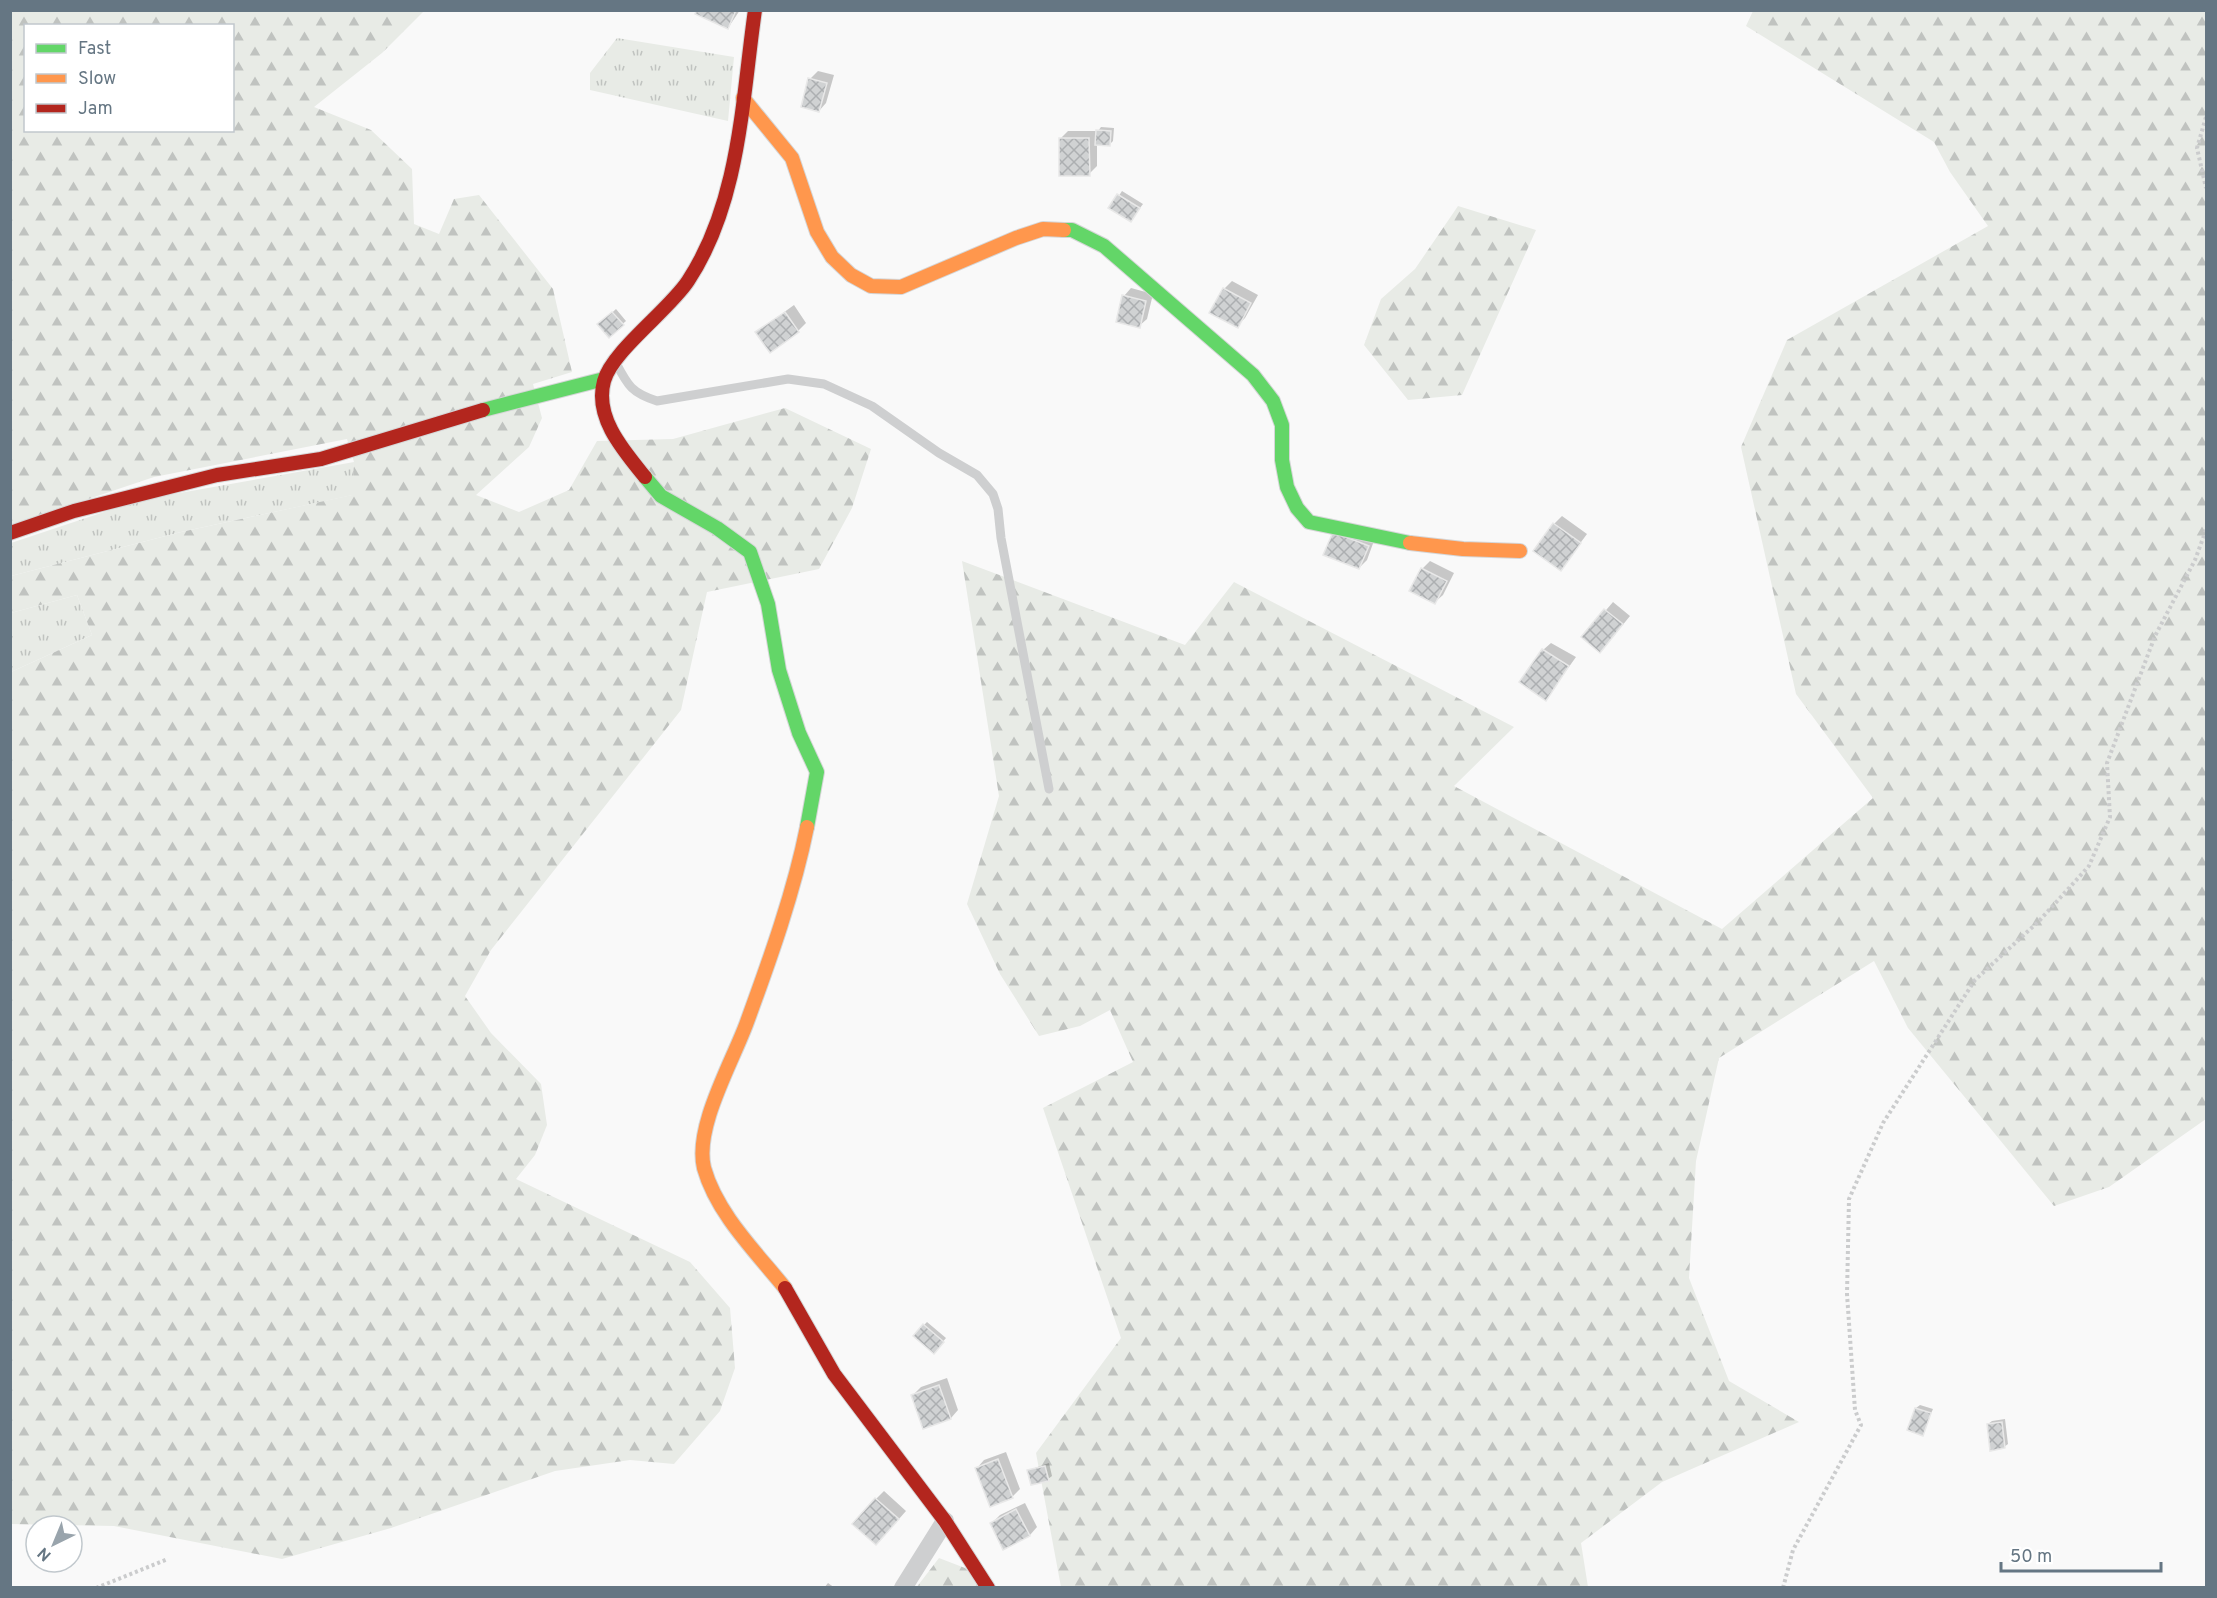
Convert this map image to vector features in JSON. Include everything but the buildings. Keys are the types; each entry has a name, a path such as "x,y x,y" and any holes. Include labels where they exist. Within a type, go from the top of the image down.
{"street":[{"path":"755,10 732,172 719,218 699,263 675,297 614,360 604,379 601,398 611,431 623,450 661,496 717,528 750,552 768,604 779,670 799,733 817,772 804,840 792,886 747,1022 705,1125 704,1167 724,1211 792,1297 834,1374 945,1521 988,1587"},
{"path":"743,98 792,158 817,232 832,257 851,275 871,286 902,287 1016,238 1043,229 1072,230 1104,246 1253,375 1274,401 1282,425 1282,460 1287,487 1297,508 1309,522 1415,544 1463,549 1520,550"},
{"path":"10,533 74,511 217,475 321,459 511,402 604,379"},
{"path":"903,1587 945,1521"}],"lane":[{"path":"614,360 630,388 657,401 788,379 824,384 872,406 986,483 999,509 1001,538 1049,789"}],"path":[{"path":"2206,117 2196,148 2206,188"},
{"path":"1783,1587 1793,1550 1861,1425 1855,1410 1847,1294 1849,1199 1883,1123 1975,980 2039,921 2089,866 2110,817 2108,763 2155,636 2195,560 2206,530"},
{"path":"96,1587 168,1559"}],"green space":[{"path":"11,11 424,11 382,53 314,107 371,130 412,169 414,224 439,234 454,199 479,195 553,289 572,372 533,384 542,418 529,447 476,495 519,512 569,490 597,441 673,439 785,408 871,449 852,508 819,569 707,592 681,710 491,950 465,996 491,1033 541,1084 547,1125 535,1155 516,1179 690,1262 730,1308 735,1368 720,1411 674,1464 630,1460 555,1471 391,1528 282,1559 114,1526 84,1525 84,1514 24,1514 24,1524 11,1524 11,672 92,635 77,595 11,613 11,576 181,532 352,495 354,462 347,439 154,477 11,525"},
{"path":"1753,11 2206,11 2206,1119 2109,1187 2054,1206 1908,1028 1874,961 1719,1058 1696,1161 1689,1278 1729,1381 1799,1422 1662,1482 1581,1543 1588,1587 1061,1587 1036,1453 1121,1338 1043,1108 1133,1062 1110,1010 1080,1026 1039,1036 1000,974 967,904 999,796 962,561 1185,645 1234,582 1514,727 1454,786 1722,929 1873,798 1796,694 1741,447 1787,340 1988,226 1950,172 1934,142 1746,26"},
{"path":"617,38 734,57 728,121 590,90 590,73"},
{"path":"1458,206 1536,230 1462,395 1408,400 1364,345 1381,299 1415,269"},
{"path":"354,462 353,495 181,532 11,576 11,543 140,500"},
{"path":"77,595 92,635 11,672 11,613"},
{"path":"939,1558 965,1568 985,1588 916,1588"}],"traffic: fast":[{"path":"1064,230 1072,230 1104,246 1253,375 1273,401 1282,425 1282,460 1287,487 1297,508 1309,522 1410,543"},
{"path":"483,410 604,379"},
{"path":"645,477 661,496 717,528 750,552 768,604 779,670 799,733 817,772 807,827"}],"traffic: slow":[{"path":"743,98 792,158 817,232 832,257 851,275 871,286 901,287 1016,238 1043,229 1064,230"},
{"path":"1410,543 1463,549 1520,551"},
{"path":"785,1288 738,1232 718,1201 704,1168 702,1152 716,1094 747,1022 781,925 807,827"}],"traffic: jam":[{"path":"645,477 612,432 603,407 604,381 618,357 688,281 719,218 736,150 755,10"},
{"path":"10,533 74,511 217,475 321,459 483,410"},
{"path":"785,1288 834,1374 945,1521 988,1588"}]}
